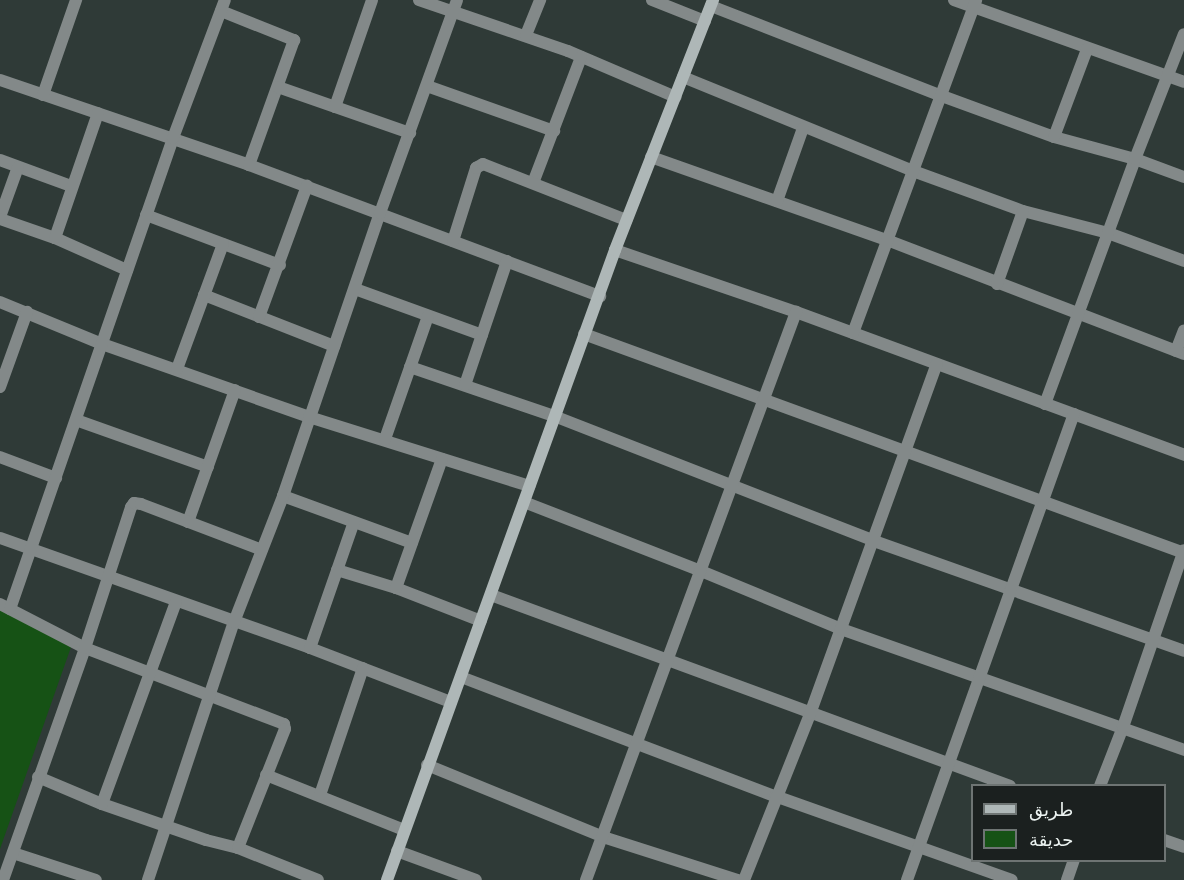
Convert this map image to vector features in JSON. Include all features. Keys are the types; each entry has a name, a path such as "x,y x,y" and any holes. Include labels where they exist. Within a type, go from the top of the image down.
{"main road":[{"path":"387,880 626,220 712,3"}],"street":[{"path":"43,95 76,0"},
{"path":"335,107 372,0"},
{"path":"419,0 455,6 676,97"},
{"path":"526,35 540,0"},
{"path":"652,0 705,21"},
{"path":"954,0 975,4 1087,49 1184,82"},
{"path":"712,3 942,96 1054,136 1135,159 1184,177"},
{"path":"853,333 975,4"},
{"path":"238,848 285,729 284,724 85,648 5,606 33,549 146,215 223,5 294,40 249,165"},
{"path":"148,880 234,622 283,496 380,213 455,6"},
{"path":"1045,404 1135,159 1184,34"},
{"path":"1054,136 1087,49"},
{"path":"533,183 581,57"},
{"path":"683,77 803,128 914,171 1023,211 1108,233 1184,261"},
{"path":"0,80 249,165 600,296"},
{"path":"427,86 554,131"},
{"path":"278,87 410,133"},
{"path":"55,238 98,113"},
{"path":"777,201 803,128"},
{"path":"651,157 887,240 1180,353 1184,330"},
{"path":"0,160 71,186"},
{"path":"453,241 478,165 533,183 626,220"},
{"path":"18,167 0,218 55,238 127,270"},
{"path":"259,317 280,265 307,186"},
{"path":"997,284 1023,211"},
{"path":"146,215 280,265"},
{"path":"177,369 223,244"},
{"path":"615,250 796,312 1184,455"},
{"path":"465,385 507,261"},
{"path":"355,289 482,336"},
{"path":"204,295 334,346"},
{"path":"0,302 102,344 309,417 529,486"},
{"path":"0,387 27,312"},
{"path":"586,880 733,488 796,312"},
{"path":"385,439 428,316"},
{"path":"585,334 1184,552 1101,784"},
{"path":"744,880 775,796 810,714 937,364"},
{"path":"410,368 554,416 733,488 874,541 1184,651"},
{"path":"188,522 235,390"},
{"path":"907,880 1074,414"},
{"path":"76,420 208,467"},
{"path":"0,457 56,478"},
{"path":"396,588 442,459"},
{"path":"283,496 412,543"},
{"path":"524,502 841,629 1184,750"},
{"path":"3,880 134,503 262,550"},
{"path":"310,648 354,522"},
{"path":"0,538 310,648 451,702"},
{"path":"337,570 396,588 481,621"},
{"path":"490,595 1004,784"},
{"path":"102,804 176,602"},
{"path":"321,795 363,668"},
{"path":"461,677 775,796 1012,880"},
{"path":"428,765 603,837 738,880"},
{"path":"266,775 404,830"},
{"path":"38,777 102,804 238,848 292,876 318,880"},
{"path":"1166,841 1184,847"},
{"path":"397,851 476,880"},
{"path":"12,853 75,877 96,880"},
{"path":"1067,880 1074,862"}],"green space":[{"path":"0,609 71,647 0,849"}]}
